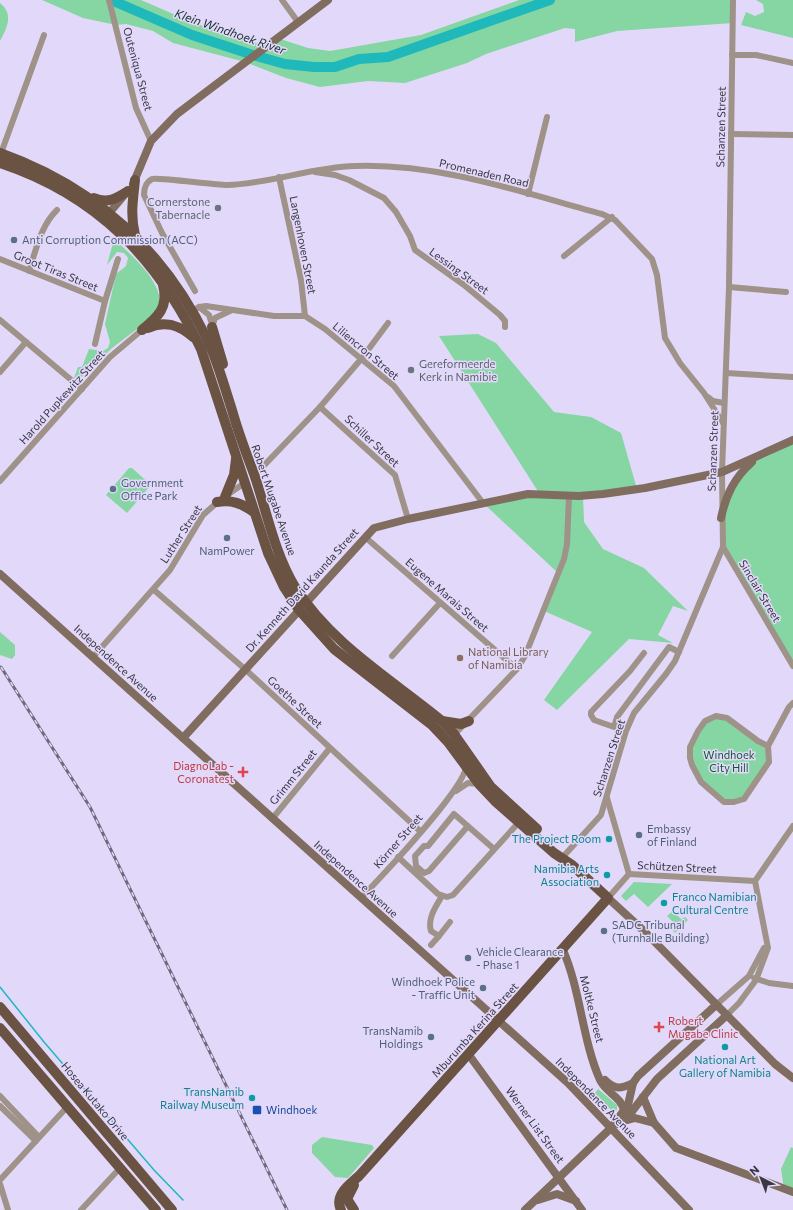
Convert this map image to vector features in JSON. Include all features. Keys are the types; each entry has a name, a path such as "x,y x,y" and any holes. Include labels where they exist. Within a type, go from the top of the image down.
{"main road":[{"name":"Robert Mugabe Avenue","path":"0,156 43,170 74,188 107,216 137,249 160,279 192,312 196,339 210,374 254,512 273,564 284,587 302,606 348,648 442,721 454,734 487,782 521,820"},
{"name":"Robert Mugabe Avenue","path":"0,156 107,216 135,235 162,265 208,340 255,476 280,557 302,606 334,649 420,714 454,749 479,784 608,898"},
{"path":"135,180 131,207 131,220 135,235"},
{"path":"74,188 101,201 108,201 128,191"},
{"path":"142,330 161,313 164,306 165,297 160,279"},
{"path":"142,330 157,324 173,325 186,330 196,339"},
{"path":"212,327 241,426 240,436"},
{"path":"236,455 234,475 221,500 243,504 254,512"},
{"path":"442,721 461,724 467,722"},
{"path":"465,750 462,742 467,722"},
{"name":"Mburumba Kerina Street","path":"359,1176 470,1055 498,1021 608,898"},
{"name":"Hosea Kutako Drive","path":"0,1007 172,1210"},
{"path":"0,1028 156,1210"},
{"path":"340,1207 342,1192 359,1176"},
{"path":"354,1210 347,1199 359,1176"}],"street":[{"name":"Outeniqua Street","path":"108,0 136,108 150,141"},
{"path":"282,0 298,22"},
{"path":"107,216 128,191 135,180 150,141 177,114 328,0"},
{"name":"Schanzen Street","path":"563,857 601,815 626,732 634,713 666,674 679,652 723,547 721,518 723,423 729,287 733,0"},
{"path":"0,156 44,35"},
{"path":"732,55 756,55 793,63"},
{"path":"528,194 547,117"},
{"path":"731,134 793,135"},
{"name":"Promenaden Road","path":"195,291 148,205 144,195 144,188 149,181 158,178 179,182 228,185 307,171 356,166 400,167 459,176 612,217 652,259 657,275 665,338 680,363 704,393 723,423"},
{"name":"Lessing Street","path":"307,171 335,175 384,198 396,212 410,236 415,250 464,285 500,315 505,321 505,327"},
{"name":"Langenhoven Street","path":"279,177 301,280 305,316"},
{"path":"29,271 44,227 57,210"},
{"path":"564,256 612,217"},
{"name":"Groot Tiras Street","path":"0,259 105,301"},
{"path":"94,344 118,259"},
{"path":"729,287 786,292"},
{"path":"192,312 206,306 274,316 305,316"},
{"path":"212,327 215,318 223,313 232,311"},
{"path":"192,312 209,315 212,327"},
{"name":"Liliencron Street","path":"305,316 325,329 385,378 404,398 483,503"},
{"path":"0,320 82,389"},
{"name":"Luther Street","path":"93,657 154,590 170,570 203,515 221,500 255,476 320,407 362,358 388,323"},
{"name":"Harold Pupkewitz Street","path":"0,481 110,357 142,330"},
{"path":"0,372 26,342"},
{"path":"726,373 793,377"},
{"name":"Promenaden Road","path":"704,393 713,401 724,403"},
{"name":"Schiller Street","path":"320,407 395,475 408,519"},
{"name":"Dr. Kenneth David Kaunda Street","path":"183,738 374,528 483,503 539,493 569,496 603,494 642,489 722,472 793,440"},
{"path":"721,518 724,503 733,483 742,471 757,457"},
{"path":"454,749 452,742 454,734 516,669 529,648 564,559 567,544 569,496"},
{"name":"Eugene Marais Street","path":"365,537 516,669"},
{"name":"Sinclair Street","path":"723,547 793,666"},
{"name":"Independence Avenue","path":"0,574 568,1083 689,1210"},
{"name":"Goethe Street","path":"154,590 246,670 420,831"},
{"path":"392,656 440,603"},
{"path":"614,727 617,717 669,647 679,652"},
{"path":"626,732 594,720 590,715 591,712 630,671 644,653"},
{"path":"768,746 758,741 727,718 716,716 705,721 698,731 690,747 690,758 701,782 724,802 734,802 744,799 769,762 768,746 789,707 793,703"},
{"name":"Grimm Street","path":"272,819 330,748"},
{"name":"Körner Street","path":"361,898 450,796 464,776 466,765"},
{"name":"Körner Street","path":"450,796 468,783 479,784"},
{"path":"607,798 629,874"},
{"path":"468,826 428,872 424,873 416,866 415,856 424,846 428,846 444,827 445,823 452,814 455,815 468,826 494,849"},
{"path":"398,857 444,896 453,896 521,820"},
{"path":"623,1121 657,1079 739,1003 756,980 768,948 755,880 793,826"},
{"name":"Schützen Street","path":"608,898 629,874 755,880"},
{"path":"439,936 431,931 429,926 432,916 444,896"},
{"name":"Robert Mugabe Avenue","path":"608,898 645,932 775,1064 793,1078"},
{"path":"431,945 450,922"},
{"path":"598,1074 615,1088 619,1089 633,1083 716,1004 749,976 767,943"},
{"name":"Moltke Street","path":"563,950 571,970 601,1082 622,1103 624,1111"},
{"path":"749,976 756,980 793,986"},
{"path":"672,1046 678,1046 681,1050 680,1057"},
{"name":"Werner List Street","path":"470,1055 560,1177 582,1210"},
{"path":"525,1210 611,1128 628,1105 633,1083"},
{"path":"0,1096 38,1139"},
{"path":"643,1097 654,1123 672,1146 679,1150 793,1192"},
{"path":"0,1106 38,1139"},
{"path":"0,1180 68,1106"},
{"path":"611,1128 623,1121 635,1118 654,1123"},
{"path":"81,1210 120,1168"},
{"path":"0,1184 8,1210"},
{"path":"534,1201 557,1194 576,1201"}],"green space":[{"path":"42,0 141,0 194,23 266,46 277,38 308,48 330,51 421,35 519,0 733,0 733,23 617,31 575,42 575,29 565,28 486,54 467,63 405,83 368,81 320,87 286,78 245,62 173,43 153,31 126,24 116,25 83,18"},
{"path":"756,0 793,0 793,38 741,25 746,12 755,16 764,12 763,4"},
{"path":"0,3 7,12 8,21 0,41"},
{"path":"114,239 136,260 155,284 161,303 149,320 112,348 84,376 74,378 78,367 82,367 89,349 103,351 108,348 110,342 105,324 116,274 126,266 128,258 124,253 117,252 107,265"},
{"path":"478,334 496,343 554,412 591,417 621,433 637,489 583,495 584,522 603,549 644,568 688,611 673,606 658,635 673,643 629,639 557,710 544,700 592,632 544,611 558,573 483,503 539,493 439,336"},
{"path":"793,440 793,666 723,547 724,503 757,457"},
{"path":"129,468 132,468 151,485 127,513 106,495"},
{"path":"0,632 15,645 15,655 12,659 0,655"},
{"name":"Windhoek City Hill","path":"722,716 768,746 769,762 744,799 724,802 695,773 690,747 705,721"},
{"path":"634,882 672,884 648,907 634,894 626,901 621,896"},
{"path":"673,911 681,919 685,917 688,920 675,933 670,927 674,923 667,916"},
{"path":"598,1089 617,1105 617,1110 612,1111 595,1093"},
{"path":"322,1137 372,1145 374,1148 348,1178 335,1177 312,1153 312,1145"},
{"path":"791,1147 793,1148 793,1192 784,1189 781,1169"}],"waterway":[{"name":"Klein Windhoek River","path":"111,0 192,35 285,64 314,67 335,67 359,59 388,57 550,0"},
{"path":"0,987 44,1042 154,1170 183,1200"}],"railway":[{"path":"1,667 90,807 287,1210"}],"place":[{"name":"Cornerstone Tabernacle","path":"218,208"},
{"name":"Anti Corruption Commission (ACC)","path":"14,240"},
{"name":"Gereformeerde Kerk in Namibie","path":"411,370"},
{"name":"Government Office Park","path":"113,489"},
{"name":"NamPower","path":"227,538"},
{"name":"National Library of Namibia","path":"460,658"},
{"name":"DiagnoLab - Coronatest","path":"243,772"},
{"name":"Embassy of Finland","path":"639,835"},
{"name":"The Project Room","path":"609,839"},
{"name":"Namibia Arts Association","path":"607,875"},
{"name":"Franco Namibian Cultural Centre","path":"664,903"},
{"name":"SADC Tribunal (Turnhalle Building)","path":"604,931"},
{"name":"Vehicle Clearance - Phase 1","path":"468,958"},
{"name":"Windhoek Police - Traffic Unit","path":"483,988"},
{"name":"Robert Mugabe Clinic","path":"659,1027"},
{"name":"TransNamib Holdings","path":"431,1037"},
{"name":"National Art Gallery of Namibia","path":"725,1047"},
{"name":"TransNamib Railway Museum","path":"252,1098"},
{"name":"Windhoek","path":"257,1110"}]}
